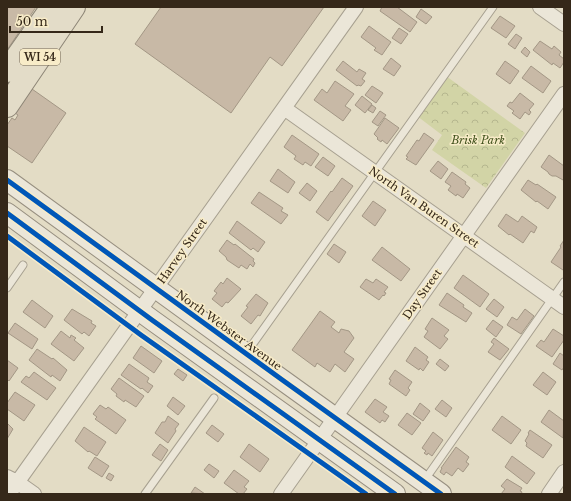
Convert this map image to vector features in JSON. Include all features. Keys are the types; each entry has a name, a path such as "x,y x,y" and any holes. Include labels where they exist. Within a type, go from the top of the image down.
{"main road":[{"name":"WI 54","path":"7,71 52,7"},
{"name":"WI 54","path":"7,106 74,7"},
{"name":"North Webster Avenue","path":"7,180 245,354 441,494"},
{"path":"7,213 139,311 395,494"}],"street":[{"name":"Harvey Street","path":"9,494 12,480 156,289 356,7"},
{"path":"540,7 564,24"},
{"name":"Day Street","path":"281,494 464,235 562,103"},
{"name":"North Van Buren Street","path":"284,108 564,307"},
{"path":"549,494 564,472"},
{"path":"12,480 34,494"}],"lane":[{"path":"245,354 493,7"},
{"path":"7,288 23,265"},
{"path":"424,482 564,282"},
{"path":"145,494 214,398"}],"green space":[{"name":"Brisk Park","path":"446,76 525,133 486,188 432,150 442,135 417,116"}],"building":[{"path":"7,7 36,7 7,50"},
{"path":"161,7 324,7 282,66 270,57 231,113 135,44"},
{"path":"382,7 397,7 417,22 410,32 380,11"},
{"path":"421,9 432,17 426,24 416,17"},
{"path":"500,16 515,26 506,38 491,28"},
{"path":"369,26 391,42 382,55 374,50 376,48 361,37"},
{"path":"399,28 408,34 401,44 392,38"},
{"path":"516,34 522,38 515,49 508,44"},
{"path":"540,41 552,49 554,46 561,52 559,55 564,59 564,62 560,68 553,63 552,65 533,50"},
{"path":"525,47 530,52 527,57 521,52"},
{"path":"391,58 401,66 394,76 383,69"},
{"path":"343,61 357,72 359,69 366,73 362,79 365,81 361,86 357,86 336,70"},
{"path":"505,61 519,71 510,84 496,74"},
{"path":"531,66 551,81 543,93 522,78"},
{"path":"335,81 354,94 345,106 351,110 343,121 314,100 322,89 327,93"},
{"path":"372,86 383,93 376,103 365,95"},
{"path":"32,89 66,113 32,163 7,146 7,125 12,118 15,120 18,115 15,113"},
{"path":"520,93 534,104 529,110 531,112 529,115 525,112 520,119 512,113 514,111 507,106 510,102 512,103"},
{"path":"362,96 372,104 365,113 355,105"},
{"path":"372,105 376,108 373,113 368,110"},
{"path":"380,111 386,115 378,126 372,122"},
{"path":"385,118 399,128 387,144 382,140 381,142 377,139 378,138 374,134"},
{"path":"424,133 434,140 416,165 406,159 408,157 406,156"},
{"path":"292,135 319,154 311,166 305,162 303,165 294,159 296,156 284,147"},
{"path":"549,155 564,166 563,180 556,176 552,176 541,167"},
{"path":"323,157 335,166 328,176 315,167"},
{"path":"438,161 448,169 441,179 430,171"},
{"path":"278,169 295,182 288,193 270,181"},
{"path":"452,172 466,182 465,184 470,188 463,198 457,194 456,196 448,190 451,186 445,182"},
{"path":"342,178 353,186 328,221 316,212"},
{"path":"528,180 536,185 537,184 556,197 548,209 521,190"},
{"path":"307,183 317,191 310,201 299,193"},
{"path":"259,192 283,208 281,211 288,215 281,224 251,203"},
{"path":"373,201 386,210 375,226 362,216"},
{"path":"506,214 518,222 522,216 537,227 534,233 531,231 523,243 510,234 509,235 498,226"},
{"path":"237,221 265,242 258,252 253,248 251,250 229,233"},
{"path":"227,240 234,245 235,244 254,259 253,261 255,263 253,267 250,264 247,269 241,265 239,268 227,260 226,257 219,251"},
{"path":"564,240 564,269 563,270 551,262"},
{"path":"334,244 346,252 339,263 327,254"},
{"path":"382,247 410,269 401,281 372,260"},
{"path":"463,275 489,294 480,307 454,288"},
{"path":"227,278 241,289 228,303 226,302 222,307 212,299 217,293 214,291 221,282 223,284"},
{"path":"366,279 373,283 376,279 388,287 384,292 386,293 384,296 383,295 379,300 360,287"},
{"path":"447,293 464,305 463,307 472,313 466,322 439,305"},
{"path":"256,294 268,303 260,316 258,315 251,324 241,316 248,307 246,306"},
{"path":"494,299 504,307 497,317 486,309"},
{"path":"32,300 53,316 45,328 23,312"},
{"path":"72,309 92,321 91,323 96,326 89,336 84,332 82,334 64,320"},
{"path":"525,309 534,316 521,334 507,325 512,317 517,320"},
{"path":"320,311 335,322 331,327 339,333 341,329 349,331 354,338 344,352 354,359 345,372 335,364 330,372 317,363 315,367 292,350"},
{"path":"432,318 449,330 444,336 448,339 440,349 424,337 428,331 425,329"},
{"path":"493,320 503,327 496,337 486,329"},
{"path":"15,323 38,339 32,349 8,333"},
{"path":"553,329 564,336 564,340 552,357 536,346 541,340 544,342"},
{"path":"61,331 70,338 71,335 76,338 74,340 84,348 74,361 51,344"},
{"path":"494,338 509,349 500,360 488,352 494,344 491,342"},
{"path":"141,346 162,361 154,373 133,358"},
{"path":"415,347 428,357 426,360 429,362 423,371 406,361"},
{"path":"37,349 52,359 53,358 67,370 60,381 52,375 51,377 29,360"},
{"path":"560,353 564,356 564,367 562,370 553,364"},
{"path":"440,359 449,366 445,371 436,364"},
{"path":"7,360 18,368 9,381 7,379"},
{"path":"129,364 149,378 147,382 153,386 148,393 121,375"},
{"path":"178,369 187,375 183,381 174,374"},
{"path":"395,370 412,382 408,388 410,390 406,396 389,384 391,380 389,379"},
{"path":"34,372 56,388 47,400 21,382 26,376 29,378"},
{"path":"543,372 556,382 547,395 533,385"},
{"path":"119,378 144,396 136,407 125,400 124,402 116,396 117,394 111,389"},
{"path":"15,392 35,405 24,421 7,409 7,403"},
{"path":"173,397 185,406 178,415 167,406"},
{"path":"375,399 387,407 383,412 389,416 385,422 382,420 380,423 365,412"},
{"path":"442,400 452,408 446,417 435,409"},
{"path":"420,403 430,411 423,421 413,414"},
{"path":"100,405 106,409 108,407 126,420 116,434 95,419 97,417 93,414"},
{"path":"549,410 564,421 563,438 541,422"},
{"path":"407,413 421,423 412,435 398,425"},
{"path":"168,416 179,424 168,443 155,433 162,422 165,422"},
{"path":"502,416 521,430 511,444 492,430"},
{"path":"7,423 13,429 7,439"},
{"path":"212,425 224,434 218,442 206,433"},
{"path":"84,427 106,442 97,456 89,451 88,452 75,441"},
{"path":"530,430 552,445 543,458 526,446 527,443 525,441"},
{"path":"433,432 443,440 432,456 428,453 427,455 424,453 426,451 422,448"},
{"path":"160,444 168,450 161,461 152,455"},
{"path":"249,444 269,459 260,472 240,457"},
{"path":"456,447 469,457 466,462 469,464 463,472 458,468 452,476 446,472 444,475 440,472 441,468"},
{"path":"512,456 535,473 527,484 505,467"},
{"path":"95,457 109,466 102,477 88,468"},
{"path":"209,464 219,471 214,478 204,470"},
{"path":"234,470 249,481 244,487 247,489 243,494 239,494 224,483"},
{"path":"109,473 114,476 111,481 106,478"},
{"path":"507,479 522,488 520,491 522,492 521,494 501,494 505,489 501,486"},
{"path":"195,487 205,494 191,493"}],"cycle path":[{"path":"7,180 441,494"},
{"path":"7,213 152,320 395,494"},
{"path":"7,236 141,335 366,494"}]}
